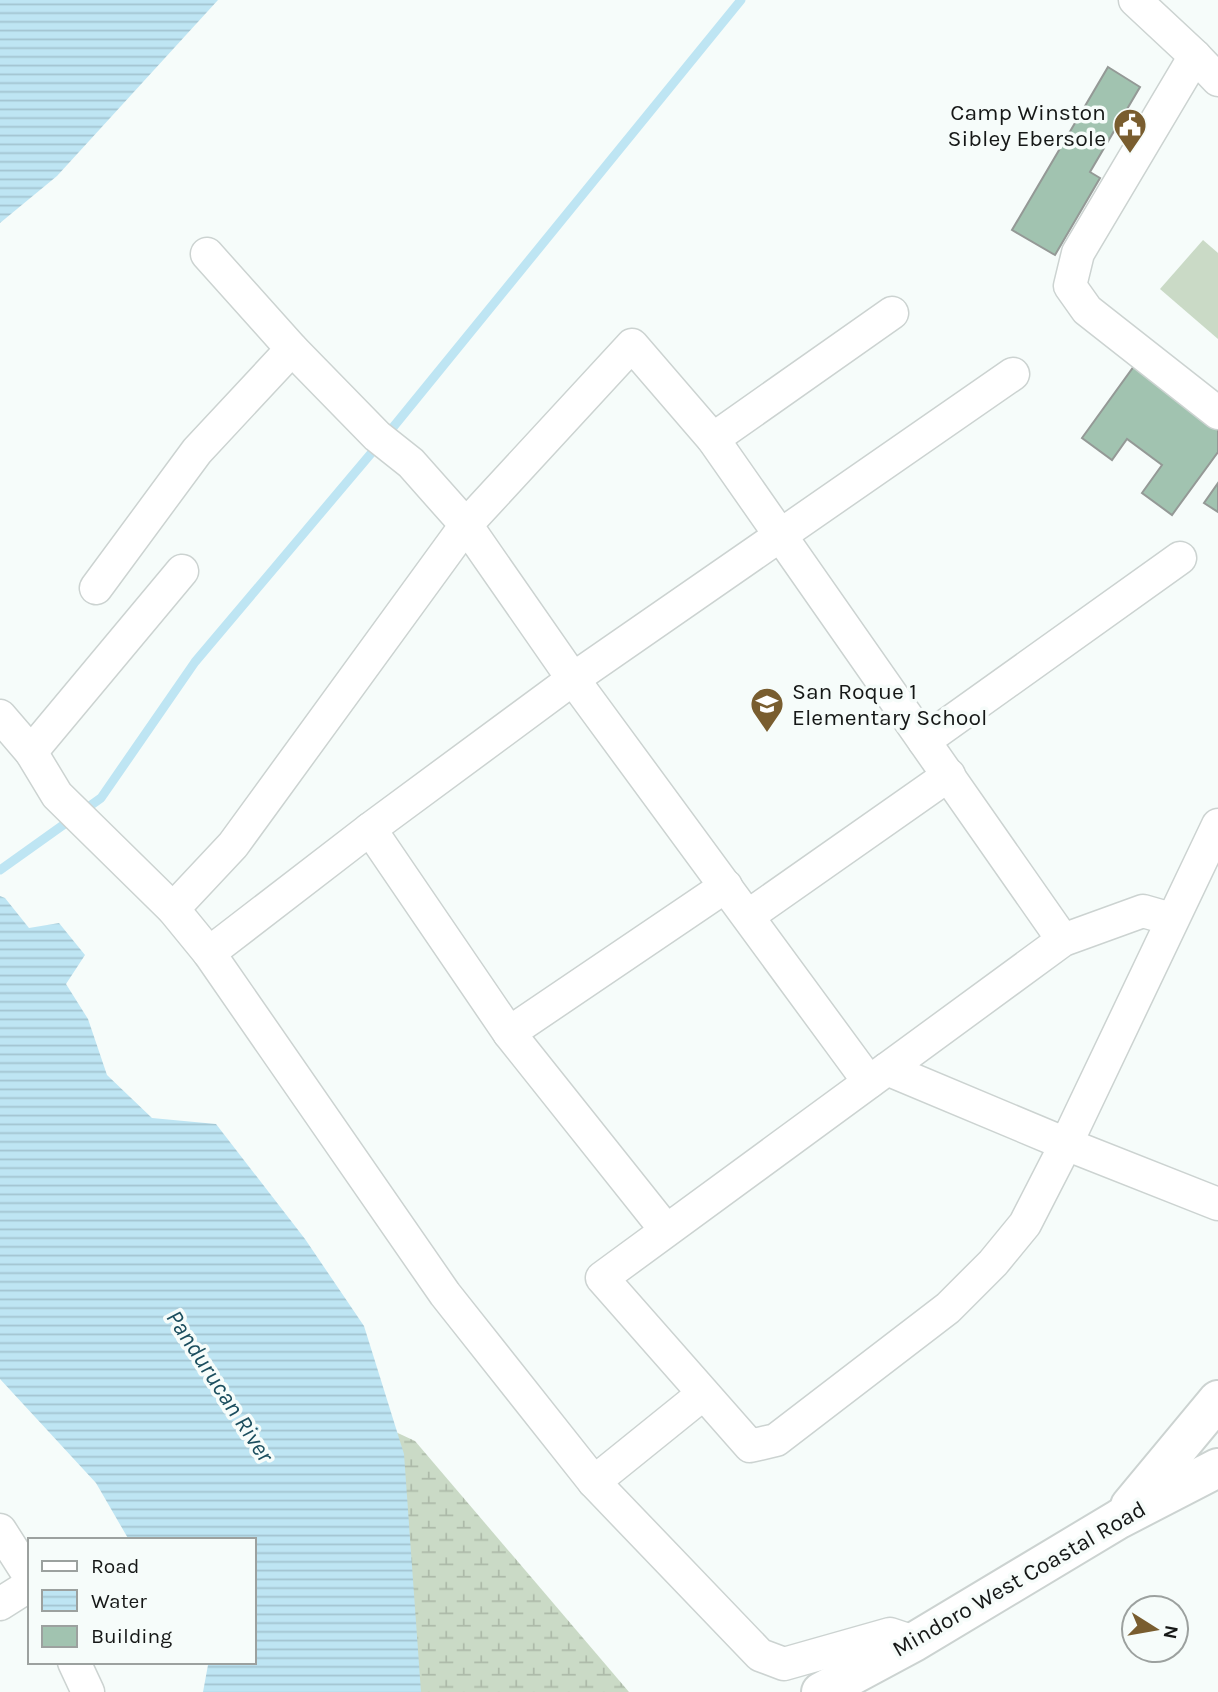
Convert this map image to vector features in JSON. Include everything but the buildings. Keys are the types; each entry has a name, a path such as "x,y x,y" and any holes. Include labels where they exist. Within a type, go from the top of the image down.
{"main road":[{"path":"1119,1519 1218,1400"},
{"name":"Mindoro West Coastal Road","path":"821,1692 914,1642 1119,1519 1218,1468"}],"street":[{"path":"1135,0 1218,80"},
{"path":"1195,56 1078,253 1070,286 1087,310 1218,413"},
{"path":"206,254 292,349 377,436 411,463 466,525 573,679 748,916 878,1075 1066,1144 1218,1204"},
{"path":"713,439 892,313"},
{"path":"173,909 233,845 466,525 632,345 713,439 1063,940"},
{"path":"96,588 197,452 292,349"},
{"path":"209,953 370,829 573,679 1013,374"},
{"path":"924,741 1180,558"},
{"path":"31,752 182,571"},
{"path":"0,716 31,752 57,795 173,909 209,953 445,1294 594,1482 760,1655 783,1664 890,1634 914,1642"},
{"path":"748,916 949,775"},
{"path":"1171,919 1143,911 1063,940 601,1278 750,1446 776,1440 948,1308 993,1264 1025,1224 1218,825"},
{"path":"370,829 509,1033 666,1230"},
{"path":"509,1033 726,886"},
{"path":"594,1482 703,1394"},
{"path":"0,1530 28,1574"},
{"path":"0,1604 28,1586"},
{"path":"75,1664 88,1692"}],"green space":[{"path":"1203,240 1218,253 1218,339 1160,289"},
{"path":"372,1421 415,1441 629,1692 413,1692"}],"water":[{"path":"0,0 218,0 57,176 0,223"},
{"name":"Pandurucan River","path":"0,896 5,898 29,928 59,923 85,955 66,984 88,1019 107,1075 152,1118 216,1124 305,1239 364,1326 404,1454 421,1692 203,1692 208,1664 256,1664 256,1538 128,1538 96,1483 0,1379"}],"waterway":[{"path":"0,870 101,798 195,662 390,431 741,0"}],"place":[{"name":"Camp Winston Sibley Ebersole","path":"1130,155"},
{"name":"San Roque 1 Elementary School","path":"767,734"}]}
